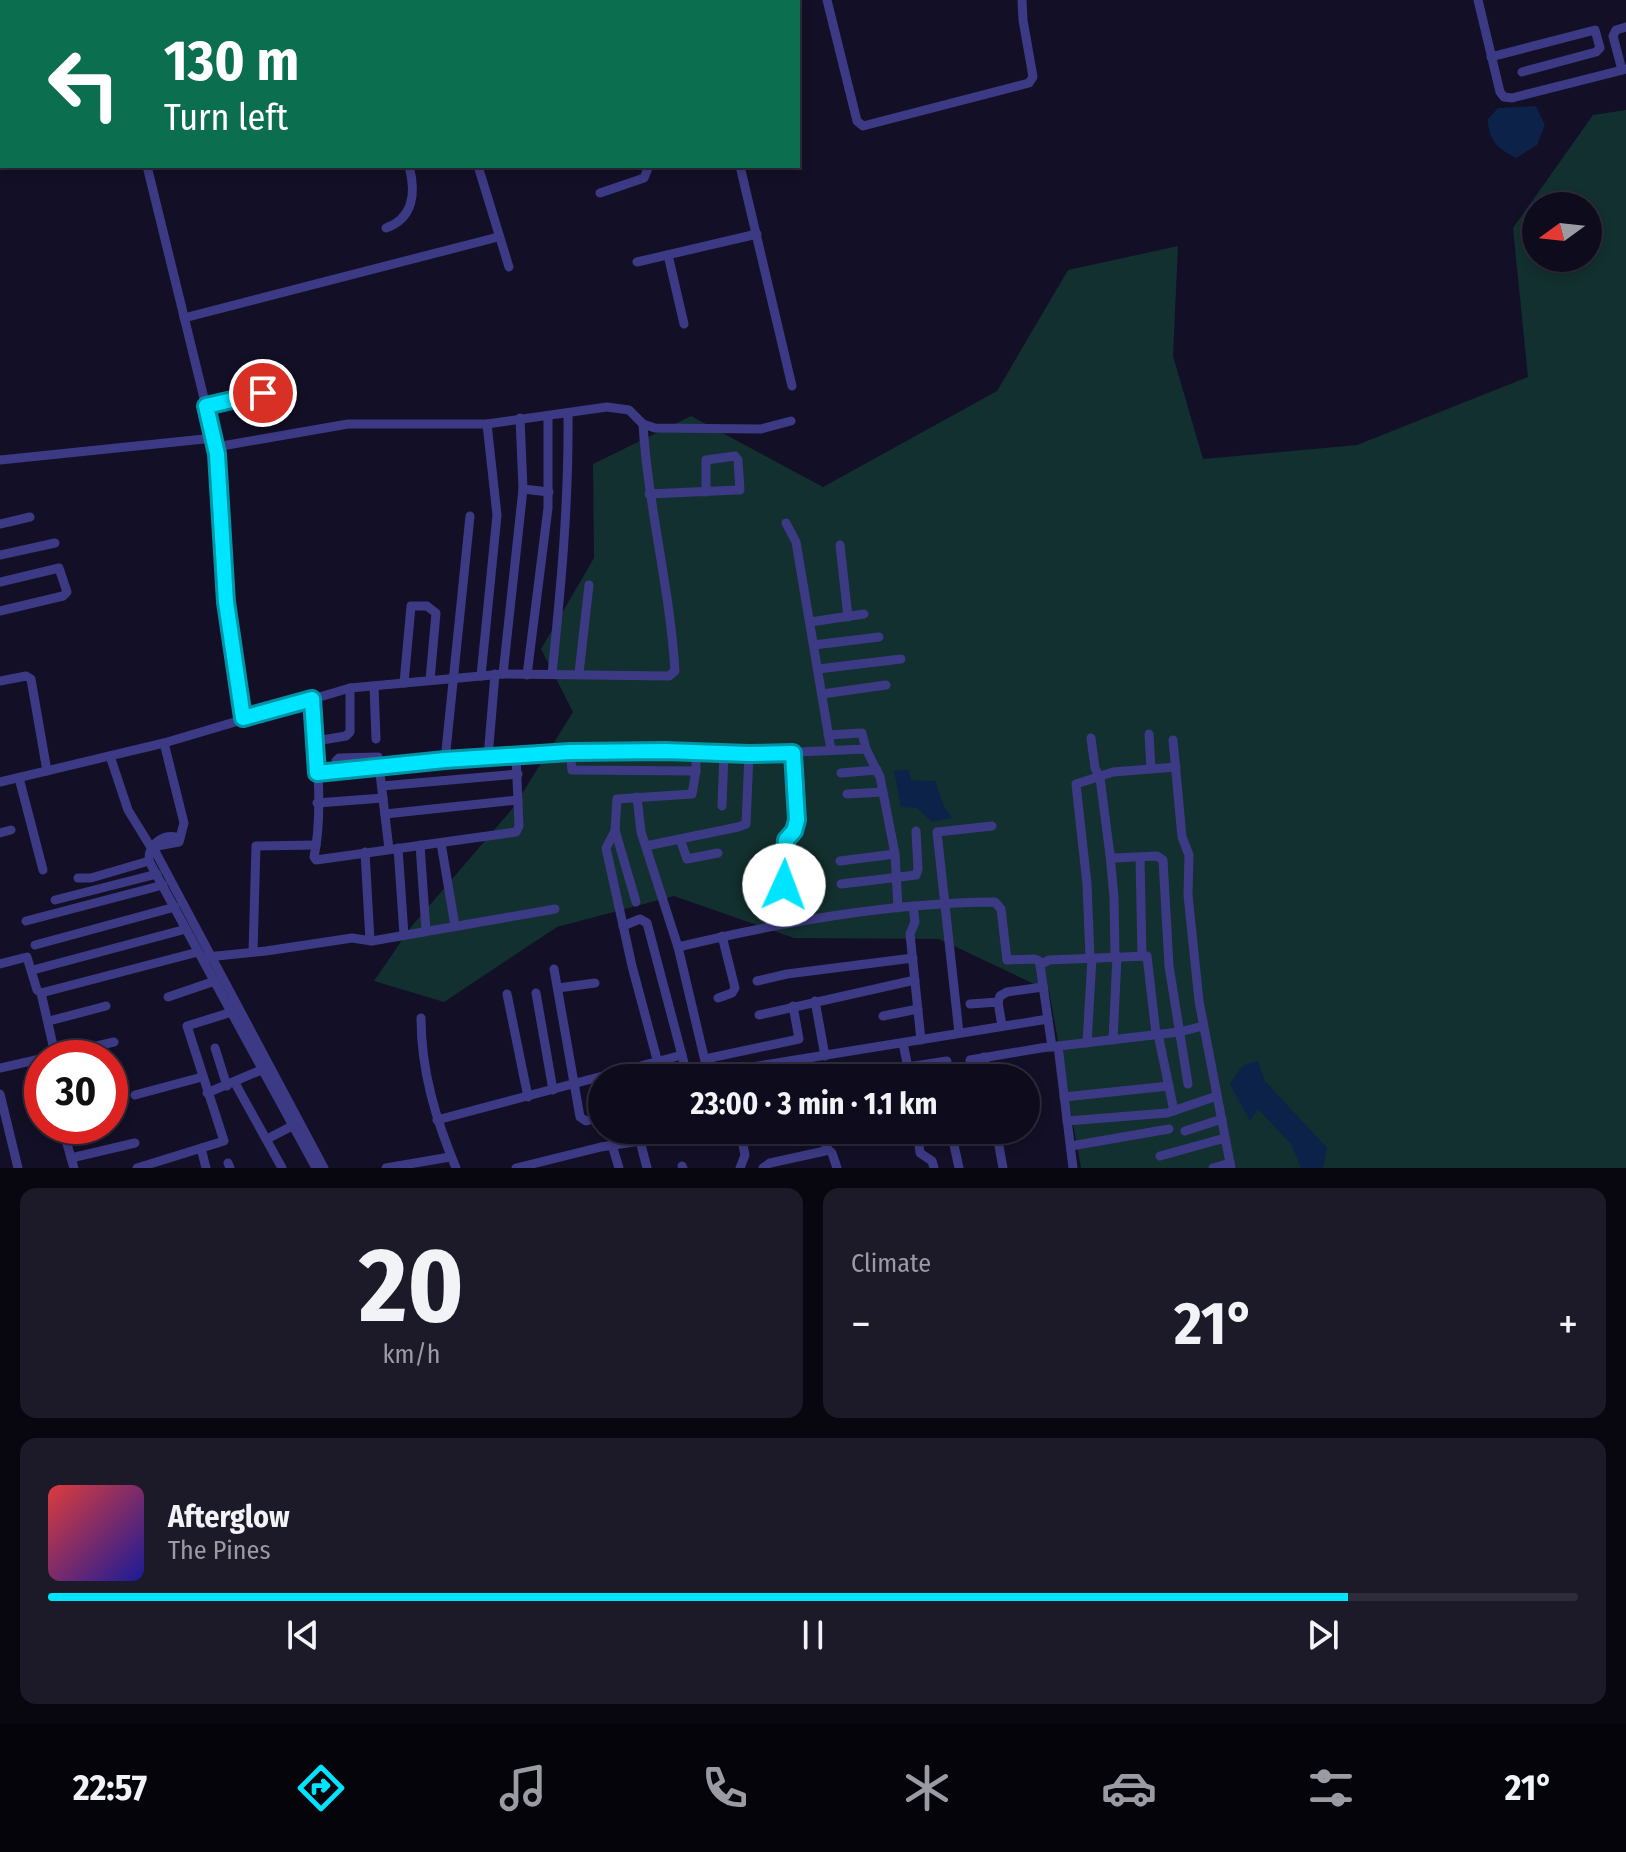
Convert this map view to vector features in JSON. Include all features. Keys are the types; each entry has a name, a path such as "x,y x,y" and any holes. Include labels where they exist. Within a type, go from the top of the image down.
{"street":[{"path":"827,0 857,121 863,126 1029,83 1033,77 1022,0"},
{"path":"1478,0 1500,92 1507,97 1624,69 1613,36 1616,30 1626,27"},
{"path":"1491,57 1595,30 1600,48 1596,52 1522,72"},
{"path":"147,168 215,442 226,602 243,718"},
{"path":"386,228 402,220 409,209 414,188 409,168"},
{"path":"479,168 509,267"},
{"path":"600,193 644,178 648,168"},
{"path":"740,168 792,386"},
{"path":"637,262 757,234"},
{"path":"184,318 498,237"},
{"path":"668,255 684,324"},
{"path":"206,406 263,393 283,381"},
{"path":"0,460 215,442 348,424 487,424 617,406 629,410 643,424 670,429 761,429 791,421"},
{"path":"552,674 565,549 569,479 568,413"},
{"path":"527,675 549,492 548,416"},
{"path":"488,757 523,489 520,418"},
{"path":"481,676 497,515 487,424"},
{"path":"0,782 164,743 350,688 499,674 669,676 675,671 673,638 649,494 643,424"},
{"path":"649,494 706,492 741,489 735,456 706,460 706,492"},
{"path":"523,489 549,492"},
{"path":"445,760 470,516"},
{"path":"0,524 30,517"},
{"path":"786,523 796,542 831,750"},
{"path":"0,555 55,543"},
{"path":"840,545 848,617"},
{"path":"0,582 59,568 67,592 63,596 0,611"},
{"path":"579,673 589,585"},
{"path":"404,683 411,606 427,606 436,613 430,680"},
{"path":"810,622 864,614"},
{"path":"814,645 879,637"},
{"path":"818,669 901,659"},
{"path":"0,681 26,676 31,679 47,771"},
{"path":"822,694 886,685"},
{"path":"374,686 376,739"},
{"path":"316,741 346,736 350,732 350,688"},
{"path":"312,699 317,773 316,860 518,831 516,755"},
{"path":"828,735 862,733 877,770 895,854 898,908"},
{"path":"1149,734 1151,769"},
{"path":"1091,738 1095,768 1100,775 1114,897 1116,957 1113,1040"},
{"path":"1173,740 1182,837 1189,855 1189,909 1203,1026 1231,1166 1213,1168"},
{"path":"91,891 84,878 149,861 157,846 177,842 180,838 184,823 164,743"},
{"path":"317,773 570,752 696,751 749,754 866,749"},
{"path":"636,902 615,830 615,800 692,794 696,751"},
{"path":"570,752 571,768 575,770 696,771"},
{"path":"722,806 724,752"},
{"path":"793,753 797,820 794,831 786,840 784,885 787,895 819,890"},
{"path":"646,846 746,824 749,754"},
{"path":"110,756 121,796 153,849 215,981 266,1068"},
{"path":"380,767 404,935"},
{"path":"1087,1043 1091,958 1076,784 1100,775 1176,767"},
{"path":"841,773 877,770"},
{"path":"382,786 518,774"},
{"path":"19,778 43,870"},
{"path":"847,794 883,792"},
{"path":"637,797 640,827 678,947 706,1064"},
{"path":"317,803 383,798"},
{"path":"385,814 518,800"},
{"path":"959,1033 938,830 992,826"},
{"path":"0,833 11,830"},
{"path":"615,830 606,851 659,1064"},
{"path":"841,884 897,879 918,873 916,831"},
{"path":"680,839 687,859 718,853"},
{"path":"441,843 455,926"},
{"path":"253,952 256,846 316,845"},
{"path":"420,845 426,931"},
{"path":"365,852 370,941"},
{"path":"840,861 895,854"},
{"path":"1110,855 1115,858 1160,856 1163,860 1169,966 1188,1084"},
{"path":"1140,857 1142,956"},
{"path":"149,861 266,1068 316,1168"},
{"path":"134,867 139,878"},
{"path":"68,910 60,898 157,874"},
{"path":"128,882 131,894"},
{"path":"26,921 163,885"},
{"path":"797,895 799,920"},
{"path":"678,947 799,920 945,902 997,902 1001,909 1007,960 1035,959 1041,962 1147,958 1157,1034 1174,1111"},
{"path":"913,906 915,922 910,934 921,1040"},
{"path":"35,945 175,907"},
{"path":"41,993 203,955 253,952 352,938 370,941 555,909"},
{"path":"623,926 640,919 647,923 684,1064"},
{"path":"33,970 186,929"},
{"path":"718,998 732,993 735,988 722,936"},
{"path":"0,964 27,957 41,993 52,1040"},
{"path":"757,981 787,974 913,958"},
{"path":"1041,962 1073,1168"},
{"path":"554,969 580,1117 588,1120"},
{"path":"759,1015 915,980"},
{"path":"168,997 215,981"},
{"path":"558,988 595,983"},
{"path":"1002,1026 1000,996 1007,992 1043,987"},
{"path":"536,993 553,1090"},
{"path":"507,994 528,1097"},
{"path":"815,1001 825,1056"},
{"path":"970,1004 998,1002"},
{"path":"49,1021 106,1006"},
{"path":"705,1059 799,1039 793,1006"},
{"path":"883,1016 918,1009"},
{"path":"137,1168 170,1163 224,1140 187,1024 232,1012"},
{"path":"421,1018 421,1038 437,1120 456,1168"},
{"path":"779,1064 1048,1019"},
{"path":"970,1060 1179,1032 1203,1026"},
{"path":"903,1043 907,1064"},
{"path":"215,1048 231,1084 282,1168"},
{"path":"652,1064 682,1055"},
{"path":"984,1057 985,1064"},
{"path":"802,1060 803,1064"},
{"path":"928,1064 947,1061"},
{"path":"0,1068 24,1062"},
{"path":"207,1093 266,1068"},
{"path":"135,1095 202,1077"},
{"path":"437,1120 588,1082"},
{"path":"1064,1097 1169,1086"},
{"path":"0,1094 18,1168"},
{"path":"1067,1121 1174,1111 1217,1096"},
{"path":"1185,1131 1222,1119"},
{"path":"267,1139 296,1124"},
{"path":"296,1124 324,1168"},
{"path":"1071,1146 1169,1129"},
{"path":"1160,1156 1225,1138"},
{"path":"73,1163 135,1143"},
{"path":"516,1168 619,1144"},
{"path":"641,1144 647,1168"},
{"path":"740,1168 745,1155 743,1144"},
{"path":"826,1144 837,1168"},
{"path":"919,1144 920,1153 932,1161 934,1168"},
{"path":"999,1144 1003,1168"},
{"path":"612,1145 619,1168"},
{"path":"954,1145 959,1168"},
{"path":"201,1148 206,1168"},
{"path":"763,1168 765,1164 826,1148"},
{"path":"386,1168 450,1157"}],"green space":[{"path":"1626,110 1626,1168 1081,1168 1049,991 939,939 794,938 674,896 557,927 444,1002 374,981 411,927 513,808 573,712 541,649 594,558 593,464 691,416 823,487 997,391 1068,270 1178,246 1173,356 1203,459 1357,445 1528,377 1513,228 1522,215 1522,272 1602,272 1602,192 1538,192 1593,115"}],"water":[{"path":"1536,106 1545,125 1537,145 1516,158 1495,143 1488,119 1498,108"},
{"path":"909,770 911,780 935,781 952,818 932,822 917,808 901,807 894,771"},
{"path":"1258,1061 1265,1081 1327,1148 1323,1168 1301,1168 1291,1144 1258,1109 1250,1121 1230,1084 1243,1065"}],"route":[{"path":"263,393 206,406 217,454 226,602 243,718 312,699 317,773 570,752 793,753 797,820 794,831 786,840 784,885"}]}
